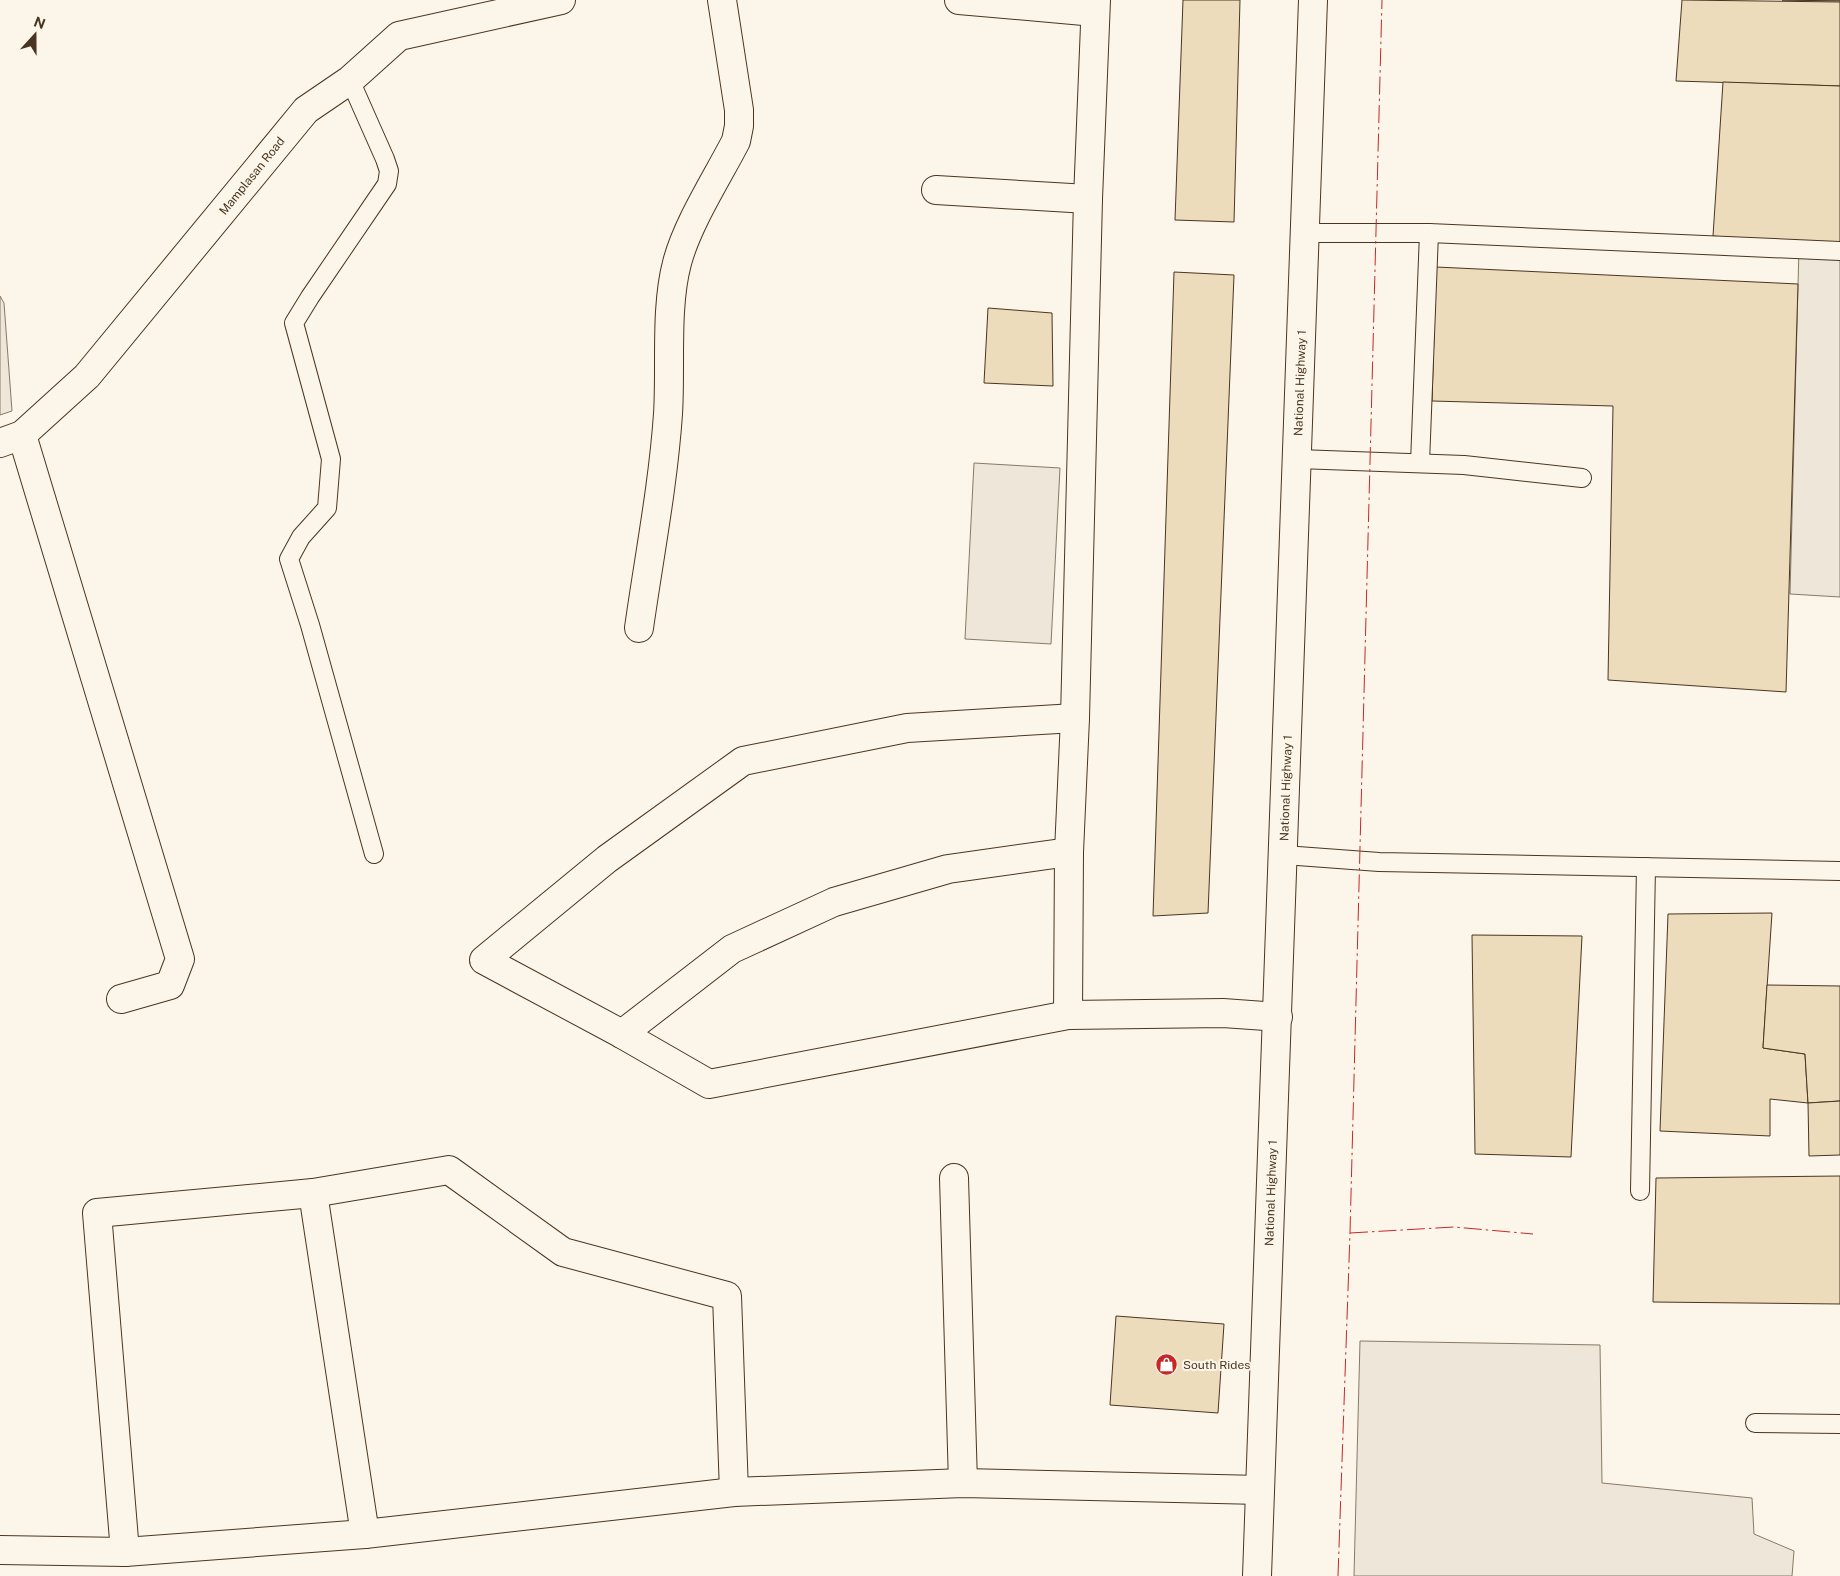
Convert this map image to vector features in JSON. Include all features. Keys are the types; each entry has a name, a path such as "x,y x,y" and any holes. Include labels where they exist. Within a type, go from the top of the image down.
{"main road":[{"name":"Mamplasan Road","path":"11,439 87,376 306,110 350,80 399,36 561,0"},
{"path":"639,628 664,458 668,413 671,303 676,266 690,228 736,141 739,126 739,110 722,0"},
{"path":"959,0 1095,6 1088,199 1075,718 1069,852 1068,1016"},
{"name":"National Highway 1","path":"1257,1576 1313,0"},
{"path":"936,190 1088,199"},
{"path":"11,439 180,959 170,985 121,999"},
{"path":"1075,718 907,728 743,761 607,859 484,960 622,1034 709,1084 1068,1016 1223,1013 1278,1017"},
{"path":"622,1034 732,949 834,902 948,869 1069,852"},
{"path":"125,1552 97,1213 313,1193 449,1170 563,1252 727,1296 734,1492"},
{"path":"954,1178 963,1483"},
{"path":"313,1193 365,1534"},
{"path":"0,1550 125,1552 365,1534 734,1492 963,1483 1260,1490"}],"lane":[{"path":"350,80 389,171 387,184 294,323 331,459 326,508 301,537 289,558 374,854"},
{"path":"1305,233 1430,233 1840,251"},
{"path":"1420,463 1430,233"},
{"path":"1298,459 1464,465 1582,478"},
{"path":"1284,855 1379,862 1840,871"},
{"path":"1640,1191 1646,867"},
{"path":"1755,1423 1840,1424"}],"shaded area":[{"path":"1799,247 1840,248 1840,597 1790,594"},
{"path":"0,296 4,303 12,411 0,415"},
{"path":"974,463 1060,468 1051,644 965,639"},
{"path":"1360,1341 1600,1345 1602,1483 1752,1498 1754,1534 1794,1551 1792,1576 1354,1576"}],"building":[{"path":"1183,0 1240,0 1234,222 1175,220"},
{"path":"1682,0 1840,2 1840,86 1676,81"},
{"path":"1782,0 1840,0 1840,1"},
{"path":"1723,82 1840,86 1840,248 1799,247 1713,236"},
{"path":"1436,267 1798,284 1786,692 1608,680 1613,406 1432,401"},
{"path":"1174,272 1234,275 1208,913 1153,916"},
{"path":"988,308 1052,313 1053,386 984,383"},
{"path":"1772,913 1763,1048 1805,1054 1808,1103 1770,1099 1770,1136 1660,1131 1668,914"},
{"path":"1472,935 1582,936 1571,1157 1475,1154"},
{"path":"1767,985 1840,986 1840,1101 1808,1103 1805,1054 1763,1048"},
{"path":"1840,1101 1840,1155 1809,1156 1808,1103"},
{"path":"1840,1176 1840,1304 1653,1302 1656,1178"},
{"name":"South Rides","path":"1116,1316 1224,1324 1218,1413 1110,1405"}],"power":[{"path":"1338,1576 1350,1233 1382,0"},
{"path":"1350,1233 1454,1227 1533,1234"}],"place":[{"name":"South Rides","path":"1167,1365"}]}
